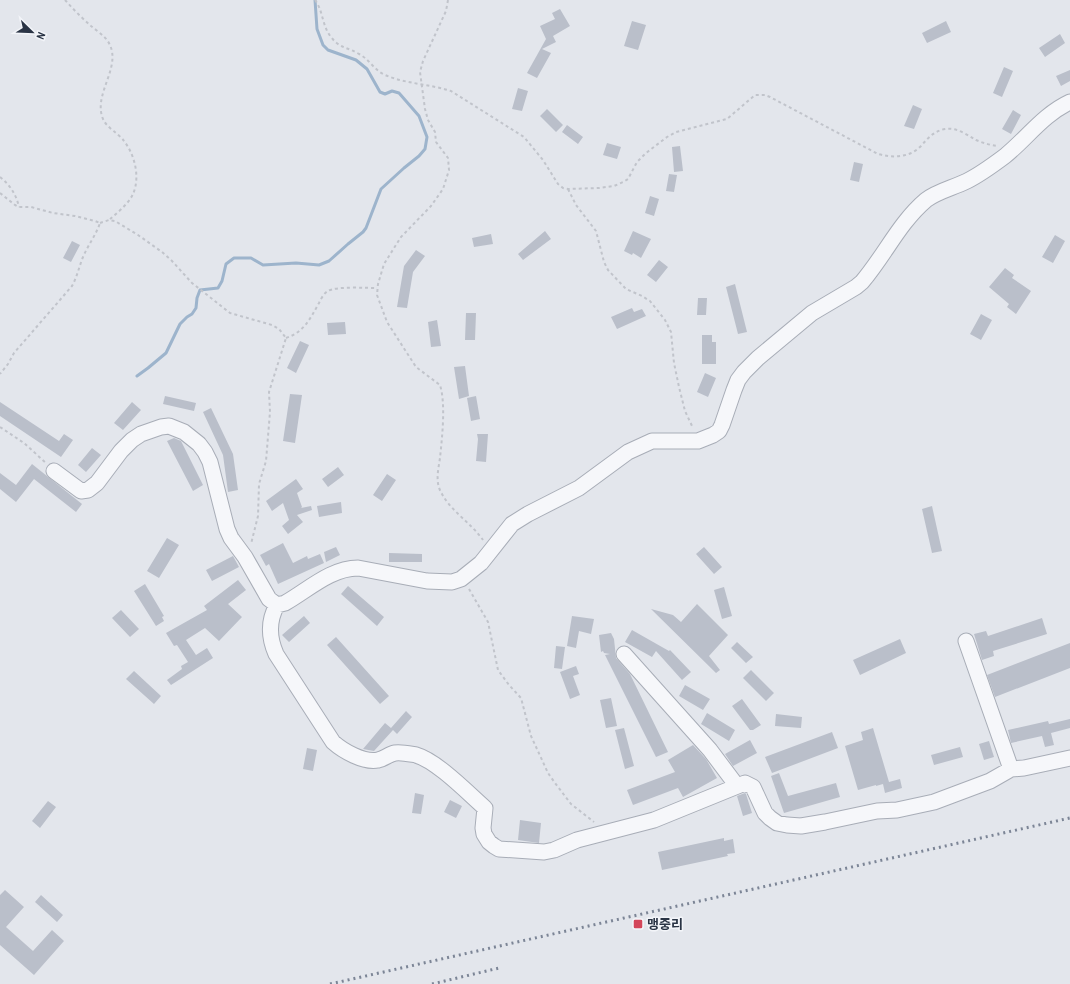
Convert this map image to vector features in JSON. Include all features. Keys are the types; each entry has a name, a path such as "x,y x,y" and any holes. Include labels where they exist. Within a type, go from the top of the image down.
{"street":[{"path":"54,471 81,491 88,490 97,483 121,451 132,440 141,434 161,427 169,426 178,429 191,437 205,452 214,473 227,529 269,598 277,605 285,604 317,583 342,570 350,568 358,568 427,581 452,582 461,579 481,563 512,524 578,488 628,452 652,441 698,441 713,435 718,431 724,419 738,380 744,372 758,358 812,313 862,282 905,223 926,200 935,194 957,186 980,174 1013,148 1051,113 1070,102"},
{"path":"277,605 272,616 270,626 272,644 276,654 334,742 339,747 368,760 377,760 395,753 415,755 425,758 485,808 483,828 484,834 489,842 499,849 544,852 554,850 577,840 654,820 745,783 753,787 765,813 777,823 787,826 801,826 877,811 897,810 934,802 990,781 1011,770 1070,758"},
{"path":"966,641 1011,770"},
{"path":"624,654 710,750 737,786"}],"path":[{"path":"0,193 15,205 20,207 31,207 100,223 109,220 132,196 135,187 136,175 134,161 130,150 124,140 103,121 101,111 102,100 113,58 112,49 107,39 83,19 65,0"},
{"path":"315,0 318,4 326,28 330,36 337,44 344,49 360,54 379,72 386,75 404,81 451,91 524,137 546,164 558,184 568,190 614,186 623,182 628,179 637,162 646,152 667,136 676,132 727,119 751,98 759,94 770,97 884,156 907,156 920,147 929,136 943,129 951,128 984,143 1013,148"},
{"path":"448,0 446,11 423,61 420,72 428,120 435,132 436,142 448,158 449,170 443,189 432,206 401,237 384,264 377,288 377,295 387,322 416,367 440,385 442,392 442,423 437,474 438,483 442,494 447,502 480,534 491,550"},
{"path":"0,177 10,186 20,207"},
{"path":"568,190 576,205 596,231 604,262 608,270 626,289 650,301 665,320 671,332 674,363 685,411 698,441"},
{"path":"109,220 115,221 162,252 192,283 230,313 272,325 279,329 286,338"},
{"path":"0,374 14,353 72,286 78,275 84,255 100,223"},
{"path":"286,338 294,335 305,327 323,296 328,291 344,288 377,288"},
{"path":"245,557 256,527 258,516 259,484 266,462 270,412 269,392 286,338"},
{"path":"0,427 24,443 54,471"},
{"path":"461,579 473,595 488,622 498,670 521,698 531,736 548,773 571,804 597,824 612,831"}],"building":[{"path":"560,9 570,26 553,36 556,42 542,49 551,53 537,78 527,73 546,39 540,26 555,19 552,13"},
{"path":"632,21 646,25 638,50 624,46"},
{"path":"946,21 951,32 927,43 922,33"},
{"path":"1060,34 1065,43 1045,57 1039,48"},
{"path":"1004,67 1013,71 1002,97 993,93"},
{"path":"1070,70 1070,81 1061,86 1056,76"},
{"path":"518,88 528,91 522,111 512,109"},
{"path":"913,105 922,109 914,129 904,126"},
{"path":"547,109 563,125 556,132 540,116"},
{"path":"1013,110 1021,115 1011,134 1002,129"},
{"path":"567,125 583,137 578,144 562,132"},
{"path":"607,143 621,147 617,159 603,155"},
{"path":"680,146 683,171 674,172 672,147"},
{"path":"854,162 863,164 859,182 850,180"},
{"path":"669,174 677,175 674,192 666,191"},
{"path":"650,196 659,199 654,216 645,213"},
{"path":"545,231 551,239 523,260 518,254"},
{"path":"633,231 651,239 641,258 633,253 632,255 624,251"},
{"path":"491,234 493,244 474,247 472,238"},
{"path":"1055,235 1065,241 1053,263 1042,257"},
{"path":"72,241 80,245 71,262 63,258"},
{"path":"416,250 425,256 413,272 407,308 397,307 404,266"},
{"path":"659,260 668,267 656,282 647,275"},
{"path":"1005,268 1014,275 1012,278 1031,291 1016,314 1007,307 1009,304 989,287"},
{"path":"735,284 747,332 738,334 726,287"},
{"path":"698,298 707,298 706,315 697,315"},
{"path":"632,308 634,312 642,309 646,316 617,329 611,317"},
{"path":"466,313 476,313 475,340 465,340"},
{"path":"981,314 992,320 981,340 970,334"},
{"path":"437,320 441,346 431,347 428,322"},
{"path":"345,322 346,334 328,335 327,323"},
{"path":"702,335 712,335 712,342 716,342 716,364 702,364"},
{"path":"300,341 309,345 296,373 287,368"},
{"path":"465,366 469,396 459,399 454,367"},
{"path":"705,373 716,378 708,397 697,392"},
{"path":"290,394 302,395 295,443 283,441"},
{"path":"165,396 196,403 194,411 163,404"},
{"path":"476,396 480,419 471,421 467,398"},
{"path":"0,402 59,441 64,434 73,440 61,457 0,416"},
{"path":"132,402 141,410 123,430 114,423"},
{"path":"211,408 233,454 238,490 228,492 223,455 203,412"},
{"path":"477,434 488,434 486,462 476,461"},
{"path":"174,438 181,441 203,485 193,491 167,441"},
{"path":"92,448 101,455 86,472 78,465"},
{"path":"32,464 82,504 76,512 34,479 16,502 0,489 0,473 16,485"},
{"path":"338,467 344,475 328,487 322,479"},
{"path":"387,474 396,480 382,501 373,495"},
{"path":"296,479 303,489 297,493 302,507 301,508 311,506 312,510 297,515 303,522 288,534 282,526 289,520 283,503 272,511 266,501"},
{"path":"341,502 342,513 319,517 317,506"},
{"path":"932,506 942,551 932,553 922,509"},
{"path":"167,538 179,545 159,578 147,571"},
{"path":"283,543 293,563 307,556 308,559 320,554 324,563 278,584 269,564 266,566 260,555"},
{"path":"336,547 340,555 326,562 324,552"},
{"path":"704,547 722,567 714,574 696,554"},
{"path":"389,553 422,554 422,562 389,562"},
{"path":"233,556 239,567 212,581 206,570"},
{"path":"238,580 246,590 228,604 242,617 219,641 205,628 186,640 196,655 207,648 213,658 171,685 167,680 182,669 181,666 188,662 177,645 174,646 166,633 207,610 204,606"},
{"path":"145,584 164,616 162,617 164,621 156,626 134,591"},
{"path":"348,586 384,617 377,626 341,594"},
{"path":"724,587 732,616 722,619 714,590"},
{"path":"697,604 728,635 709,656 720,670 716,673 651,609 673,615 681,622"},
{"path":"121,610 139,629 130,637 112,618"},
{"path":"304,616 310,623 289,642 282,635"},
{"path":"572,616 594,619 591,634 579,631 576,648 567,646"},
{"path":"1042,618 1047,634 993,651 994,656 982,660 974,634 986,631 988,636"},
{"path":"632,630 669,651 670,650 691,672 682,680 656,651 652,657 625,642"},
{"path":"611,633 614,639 616,658 630,674 668,752 656,757 605,655 610,654 604,653 603,651 601,652 599,635"},
{"path":"336,637 389,696 380,704 327,645"},
{"path":"900,639 906,653 860,675 853,660"},
{"path":"737,642 753,657 746,663 731,648"},
{"path":"1070,643 1070,668 995,697 987,675"},
{"path":"556,646 565,647 562,669 554,668"},
{"path":"576,666 579,674 573,676 580,695 570,699 560,672"},
{"path":"751,670 774,693 766,701 743,678"},
{"path":"134,671 161,696 154,704 126,679"},
{"path":"685,685 710,699 703,710 679,696"},
{"path":"611,698 617,726 606,728 600,700"},
{"path":"742,699 761,725 753,730 750,730 732,706"},
{"path":"406,711 412,717 397,734 393,730 374,751 363,749 385,723 391,728"},
{"path":"707,713 735,730 729,741 701,724"},
{"path":"776,714 802,717 801,728 775,726"},
{"path":"1070,719 1070,728 1051,733 1054,745 1045,747 1042,736 1011,743 1008,730 1048,721 1049,724"},
{"path":"624,728 634,766 625,769 615,730"},
{"path":"873,728 889,782 900,779 902,788 885,793 883,784 858,790 845,746 863,740 861,732"},
{"path":"832,732 838,748 772,773 765,757"},
{"path":"750,740 757,753 733,766 725,754"},
{"path":"989,741 994,757 984,760 979,744"},
{"path":"693,745 706,759 717,778 683,797 678,788 633,805 627,790 675,772 668,760"},
{"path":"960,747 963,757 934,765 931,755"},
{"path":"307,748 317,750 313,771 303,769"},
{"path":"779,773 788,796 836,783 840,797 784,813 771,776"},
{"path":"415,793 424,795 421,814 412,813"},
{"path":"745,793 752,813 743,816 737,796"},
{"path":"450,800 462,806 456,818 444,812"},
{"path":"48,801 56,807 40,828 32,821"},
{"path":"520,820 541,823 539,843 518,840"},
{"path":"724,838 724,841 733,839 735,853 727,854 728,856 662,870 658,852"},
{"path":"5,890 24,907 6,927 33,951 52,930 64,941 34,975 0,945 0,895"},
{"path":"41,895 63,915 57,922 35,902"}],"waterway":[{"path":"137,376 166,353 180,324 192,314 196,308 200,290 218,288 222,281 226,264 234,258 251,258 263,265 296,263 319,265 329,261 366,228 381,189 425,149 427,137 419,116 399,93 392,91 385,94 380,92 367,69 356,60 328,50 323,45 317,29 315,0"}],"railway":[{"path":"330,984 1070,818"},
{"path":"432,984 499,968"}],"place":[{"name":"맹중리","path":"638,924"}]}
